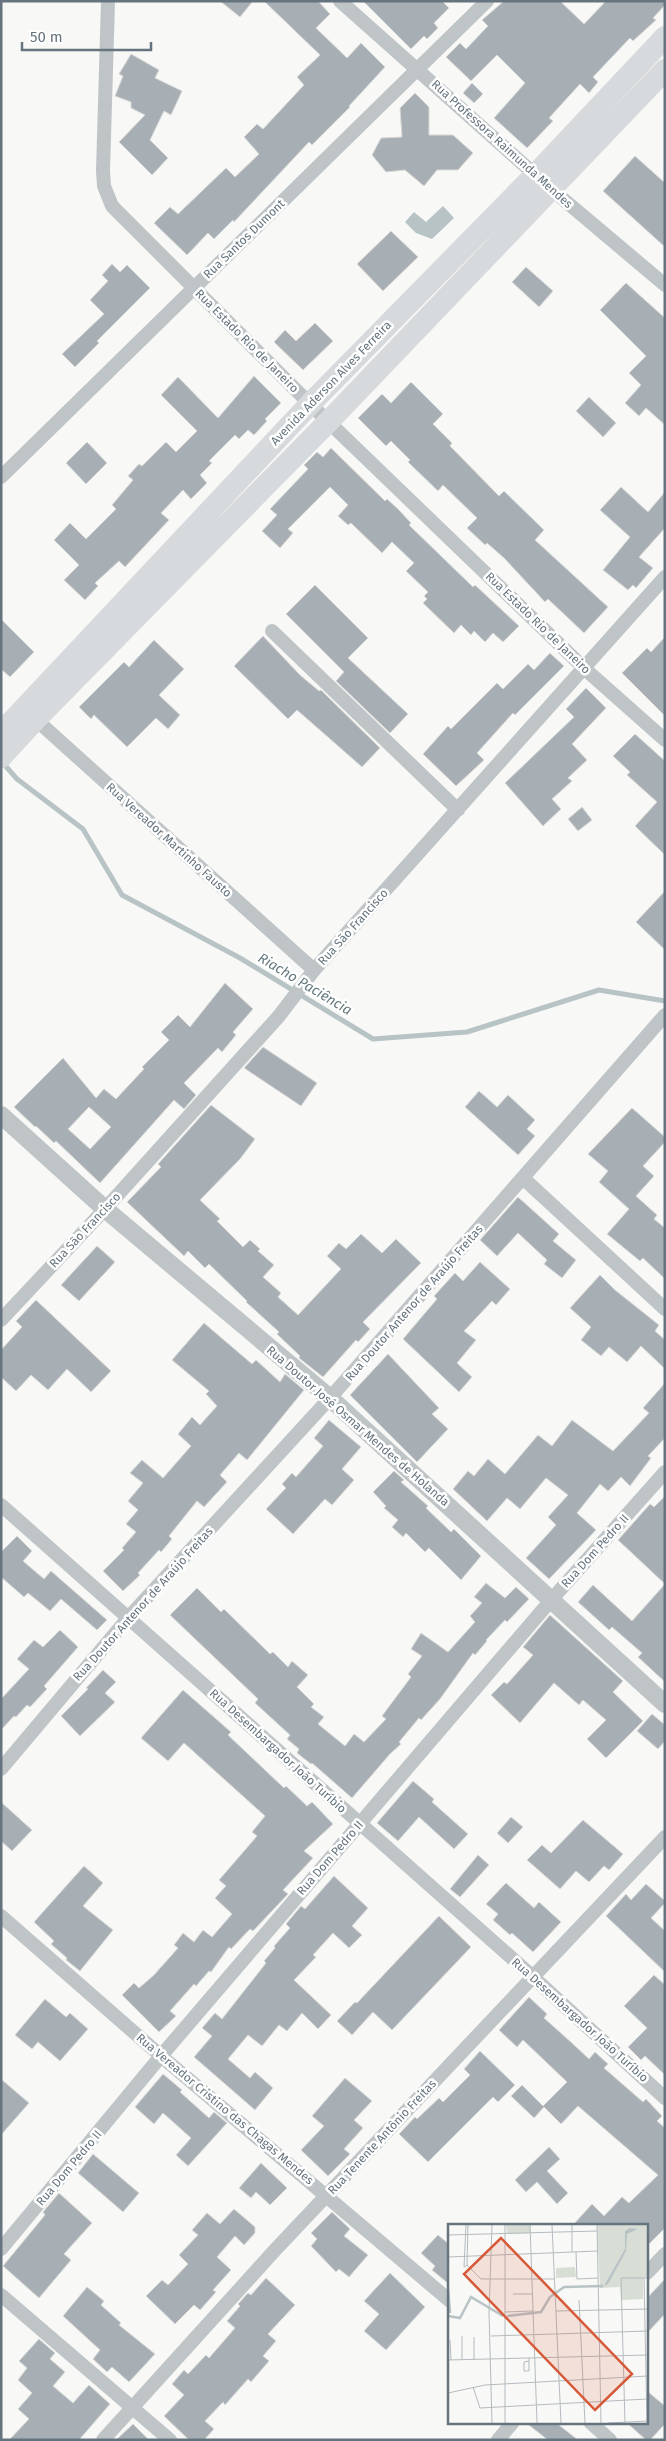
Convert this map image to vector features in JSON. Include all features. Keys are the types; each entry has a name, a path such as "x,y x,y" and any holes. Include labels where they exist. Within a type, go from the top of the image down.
{"main road":[{"name":"Avenida Aderson Alves Ferreira","path":"1,732 30,713 329,421 543,181 665,37"},
{"name":"Avenida Aderson Alves Ferreira","path":"1,757 30,713 310,404 543,181 665,70"}],"street":[{"name":"Rua Estado Rio de Janeiro","path":"108,1 103,171 107,198 120,216 310,404 585,668 665,740"},
{"name":"Rua Professora Raimunda Mendes","path":"340,1 543,181 665,285"},
{"name":"Rua Santos Dumont","path":"1,477 487,1"},
{"name":"Rua São Francisco","path":"1,1320 105,1209 279,1016 314,970 665,577"},
{"path":"272,631 458,810"},
{"name":"Rua Vereador Martinho Fausto","path":"30,713 314,970"},
{"name":"Rua Doutor Antenor de Araújo Freitas","path":"1,1769 129,1617 330,1398 665,1015"},
{"name":"Rua Doutor José Osmar Mendes de Holanda","path":"1,1115 105,1209 330,1398 665,1704"},
{"path":"523,1178 665,1310"},
{"name":"Rua Dom Pedro II","path":"1,2249 161,2056 359,1824 552,1599 665,1472"},
{"name":"Rua Desembargador João Turíbio","path":"1,1505 532,1976 665,2098"},
{"name":"Rua Tenente Antônio Freitas","path":"103,2440 134,2408 275,2250 665,1837"},
{"name":"Rua Vereador Cristino das Chagas Mendes","path":"1,1916 161,2056 328,2195 448,2298"},
{"path":"648,2272 665,2254"},
{"path":"1,2295 170,2440"},
{"path":"498,2440 510,2424"},
{"path":"592,2424 610,2440"}],"shaded area":[{"path":"443,206 454,218 432,239 416,233 405,222 414,212 426,222"}],"building":[{"path":"220,1 253,1 240,17"},
{"path":"264,1 318,1 330,14 316,28 347,58 361,43 385,67 350,107 312,145 309,142 234,222 233,220 214,239 208,233 187,255 154,223 170,207 178,214 226,168 235,177 259,154 244,137 257,124 263,129 304,85 297,77 320,55"},
{"path":"363,1 442,1 449,8 434,23 438,28 427,39 424,36 411,49"},
{"path":"504,1 560,1 584,24 606,1 665,1 665,5 653,18 656,20 633,41 630,38 593,77 598,82 589,93 580,84 549,118 553,121 527,148 494,118 525,83 497,55 471,81 446,57 460,43 466,49 488,26 482,20"},
{"path":"131,54 159,70 155,78 182,91 171,115 164,111 150,140 168,158 152,175 119,142 145,115 131,108 131,102 115,96 123,76 119,74"},
{"path":"472,83 483,94 474,103 463,93"},
{"path":"415,93 429,107 429,135 453,135 473,153 458,170 437,170 424,186 405,170 386,172 372,155 381,138 402,137 400,108"},
{"path":"635,156 665,183 665,247 603,191"},
{"path":"391,231 418,257 383,291 357,264"},
{"path":"112,264 120,272 127,265 150,288 97,341 99,343 75,367 62,354 104,314 90,300 108,281 102,275"},
{"path":"526,267 553,291 539,307 512,282"},
{"path":"626,283 665,318 665,425 646,408 639,416 625,403 641,385 629,373 646,356 600,310"},
{"path":"315,323 333,341 303,370 274,342 285,330 296,341"},
{"path":"254,376 281,403 265,419 267,421 254,435 248,430 239,439 235,435 209,461 212,463 200,475 207,483 191,499 183,490 161,513 169,520 125,567 119,561 95,583 98,586 85,600 64,580 79,565 54,540 70,523 86,539 116,509 112,505 133,480 128,476 139,464 142,466 166,442 176,452 197,431 161,395 178,377 218,418"},
{"path":"411,382 443,414 433,424 452,443 450,446 499,496 504,491 544,530 535,540 608,607 584,633 548,599 545,602 504,558 487,543 485,545 467,528 477,518 443,485 438,491 408,462 410,460 391,441 386,446 358,418 382,394 391,403"},
{"path":"589,397 616,423 603,437 576,411"},
{"path":"87,442 107,463 86,484 66,463"},
{"path":"331,448 385,501 387,499 398,509 411,523 409,525 473,587 475,585 519,626 503,642 493,633 485,642 474,631 471,635 461,625 454,633 423,603 427,599 424,596 428,592 406,571 414,563 392,542 382,553 351,523 348,525 338,516 348,505 330,487 288,529 293,533 280,548 262,531 277,515 270,509 308,469 304,465 317,452 323,457"},
{"path":"621,487 648,512 665,492 665,528 639,557 653,568 636,588 633,585 628,590 603,570 630,537 600,510"},
{"path":"315,585 368,638 348,658 408,714 390,733 336,681 344,672 286,614"},
{"path":"1,619 34,652 10,677 1,669"},
{"path":"263,636 300,675 319,691 321,690 380,748 362,767 297,710 288,719 234,666"},
{"path":"665,637 665,716 622,673 647,648 651,652"},
{"path":"154,640 184,669 159,695 180,715 168,729 156,718 127,747 94,715 91,719 79,707 124,662 129,667"},
{"path":"550,653 564,666 515,715 513,713 477,753 484,760 456,786 423,754 448,726 451,729 497,683 503,689 528,664 534,670"},
{"path":"586,688 606,708 572,744 587,760 568,778 572,781 552,799 561,809 543,826 505,783 574,717 566,709"},
{"path":"635,734 665,761 665,855 635,826 657,802 627,775 630,772 613,756"},
{"path":"582,807 592,820 578,831 568,819"},
{"path":"665,891 665,950 636,922"},
{"path":"225,983 253,1009 233,1032 236,1035 222,1052 218,1048 184,1083 196,1095 184,1109 174,1100 100,1183 56,1141 54,1143 14,1107 63,1058 96,1098 104,1089 116,1099 144,1069 142,1067 169,1040 161,1032 178,1015 190,1027","holes":["89,1107 111,1127 90,1149 68,1129"]},
{"path":"263,1047 317,1083 301,1106 244,1068"},
{"path":"479,1091 497,1107 508,1095 535,1120 527,1129 535,1136 518,1155 465,1107"},
{"path":"211,1105 255,1139 240,1159 200,1200 220,1219 217,1221 243,1247 250,1240 260,1249 258,1251 274,1265 263,1277 281,1293 278,1297 298,1315 341,1269 327,1256 339,1243 346,1249 361,1234 382,1253 396,1239 421,1263 363,1322 370,1329 358,1342 356,1340 323,1377 299,1358 300,1356 277,1334 279,1332 209,1264 205,1268 188,1251 184,1256 127,1202 161,1167 158,1164"},
{"path":"632,1108 665,1137 665,1142 643,1166 654,1176 636,1196 657,1215 654,1219 665,1228 665,1279 643,1258 640,1261 607,1234 629,1209 599,1182 608,1171 588,1154"},
{"path":"518,1197 559,1234 553,1241 576,1260 562,1278 544,1264 547,1260 518,1233 497,1256 480,1240"},
{"path":"97,1246 115,1262 79,1301 61,1285"},
{"path":"480,1262 510,1289 496,1305 492,1301 464,1331 476,1340 457,1363 472,1377 459,1392 403,1339 437,1299 434,1296 455,1273 463,1281"},
{"path":"600,1275 615,1290 659,1325 655,1331 665,1340 665,1369 641,1346 627,1362 609,1347 601,1356 581,1340 591,1327 570,1308"},
{"path":"36,1300 111,1371 91,1392 67,1369 48,1390 31,1375 16,1391 1,1377 1,1350 22,1327 16,1321"},
{"path":"204,1323 252,1364 256,1360 280,1382 285,1374 304,1390 247,1460 239,1453 220,1475 227,1482 204,1507 197,1501 169,1536 172,1539 161,1552 159,1550 138,1573 140,1575 123,1591 103,1571 124,1550 122,1548 136,1532 126,1524 138,1510 128,1501 143,1483 130,1473 142,1460 163,1478 191,1446 178,1434 192,1417 200,1425 217,1406 206,1394 209,1391 172,1360"},
{"path":"388,1354 439,1408 432,1414 448,1429 417,1462 350,1395"},
{"path":"665,1383 665,1438 648,1456 651,1458 630,1486 621,1477 608,1491 600,1484 577,1513 596,1530 549,1579 526,1558 556,1525 548,1517 568,1495 546,1478 520,1509 507,1498 487,1521 453,1489 468,1471 474,1476 488,1459 505,1474 538,1435 552,1446 572,1420 613,1451 649,1413 643,1408"},
{"path":"329,1420 361,1447 342,1469 354,1480 332,1505 325,1499 293,1534 266,1509 286,1488 282,1484 292,1473 296,1477 323,1446 314,1438"},
{"path":"394,1471 404,1480 401,1482 428,1506 426,1508 451,1532 454,1529 481,1556 461,1580 429,1548 425,1552 406,1533 403,1537 392,1527 398,1520 384,1508 386,1506 373,1492"},
{"path":"665,1496 665,1584 618,1540 650,1504 654,1507"},
{"path":"17,1536 32,1551 23,1561 44,1579 51,1571 107,1620 97,1630 61,1599 50,1611 28,1593 24,1597 1,1577 1,1552"},
{"path":"486,1583 505,1598 516,1587 529,1599 507,1622 505,1620 475,1655 473,1653 440,1699 421,1720 419,1718 399,1742 401,1744 352,1798 312,1763 297,1753 299,1749 287,1739 290,1735 255,1703 258,1699 170,1615 197,1588 221,1612 224,1609 270,1654 273,1652 288,1667 292,1661 308,1675 297,1687 314,1704 311,1707 324,1717 318,1724 345,1746 354,1734 364,1742 386,1719 382,1716 411,1677 408,1674 422,1656 411,1649 421,1633 448,1652 475,1622 470,1616 482,1603 474,1597"},
{"path":"665,1584 665,1682 638,1657 642,1653 612,1627 609,1630 578,1602 593,1585 632,1621"},
{"path":"550,1615 623,1681 613,1692 643,1721 606,1758 587,1739 606,1720 583,1700 579,1705 554,1683 520,1723 491,1695 504,1682 507,1684 533,1655 523,1647"},
{"path":"60,1630 78,1647 44,1686 47,1689 30,1707 27,1705 1,1730 1,1699 29,1669 17,1659 34,1640 43,1647"},
{"path":"103,1670 116,1682 105,1693 115,1702 80,1736 61,1716 88,1689 86,1688"},
{"path":"183,1690 231,1732 228,1735 284,1788 286,1786 307,1806 312,1802 333,1824 304,1851 313,1858 283,1890 288,1894 253,1931 250,1929 231,1949 229,1947 211,1972 209,1971 196,1986 194,1984 170,2011 176,2016 159,2032 122,1995 134,1983 139,1988 154,1975 178,1948 174,1945 183,1933 194,1942 203,1930 212,1937 232,1914 215,1898 226,1886 219,1880 257,1836 252,1832 265,1816 184,1743 168,1761 141,1738"},
{"path":"652,1714 665,1725 665,1741 658,1749 637,1731"},
{"path":"413,1781 434,1799 432,1802 468,1834 454,1849 419,1817 398,1841 377,1823"},
{"path":"1,1802 32,1830 12,1851 1,1841"},
{"path":"511,1817 523,1827 508,1843 497,1833"},
{"path":"583,1820 623,1854 609,1870 604,1866 589,1882 576,1871 560,1889 527,1860 542,1845 551,1853"},
{"path":"478,1855 489,1865 460,1897 450,1889"},
{"path":"84,1866 103,1883 83,1906 113,1930 80,1971 66,1960 67,1958 51,1944 54,1941 34,1922"},
{"path":"334,1876 368,1908 352,1926 362,1935 349,1948 333,1933 313,1955 316,1957 294,1980 331,2015 318,2029 302,2013 287,2031 279,2025 262,2046 248,2035 228,2059 250,2078 255,2072 273,2088 255,2110 194,2057 212,2036 202,2028 215,2013 222,2019 266,1963 264,1961 275,1948 274,1946 290,1928 286,1924 301,1906 305,1909"},
{"path":"506,1883 534,1908 539,1902 561,1922 533,1952 512,1933 510,1935 493,1920 498,1914 486,1904"},
{"path":"646,1884 665,1901 651,1918 665,1931 665,1972 606,1916 626,1894 631,1900"},
{"path":"439,1916 471,1947 392,2030 373,2012 352,2035 337,2021 355,2002 357,2003"},
{"path":"654,1975 665,1985 665,2075 645,2056 641,2060 628,2047 647,2028 624,2006"},
{"path":"529,1997 547,2014 544,2018 589,2059 595,2052 608,2064 604,2068 643,2102 646,2099 662,2116 657,2121 665,2128 665,2228 648,2245 648,2224 574,2224 592,2204 604,2216 622,2197 629,2203 658,2175 578,2106 561,2124 544,2107 534,2118 511,2096 522,2085 543,2106 567,2082 523,2040 517,2047 499,2030"},
{"path":"45,1999 66,2017 70,2013 88,2029 60,2061 38,2042 32,2049 15,2035"},
{"path":"480,2051 515,2085 498,2102 493,2097 428,2162 399,2134 415,2117 417,2119 439,2098 443,2102 470,2075 464,2069"},
{"path":"163,2074 182,2090 180,2092 209,2118 214,2112 227,2123 188,2166 176,2155 191,2138 163,2113 154,2124 135,2107"},
{"path":"345,2078 372,2101 354,2120 363,2128 344,2149 350,2154 328,2176 301,2150 324,2126 312,2116"},
{"path":"1,2079 29,2103 1,2135"},
{"path":"549,2147 560,2159 547,2171 568,2193 557,2204 537,2182 526,2192 515,2180"},
{"path":"93,2154 139,2193 123,2212 78,2173"},
{"path":"261,2163 287,2188 270,2205 256,2192 251,2198 239,2188"},
{"path":"59,2193 92,2223 64,2254 71,2260 39,2298 3,2266 45,2215 43,2212"},
{"path":"234,2209 255,2227 255,2233 244,2245 235,2236 217,2257 231,2270 213,2290 216,2292 200,2310 194,2305 175,2324 146,2296 162,2280 168,2285 188,2264 179,2255 198,2235 192,2230 207,2213 220,2224"},
{"path":"332,2212 350,2229 344,2236 368,2255 349,2277 339,2269 336,2272 311,2246 317,2239 311,2233"},
{"path":"438,2235 448,2243 448,2283 432,2270 435,2266 421,2253"},
{"path":"390,2273 425,2307 386,2350 364,2331 379,2314 364,2301"},
{"path":"266,2278 295,2305 268,2334 276,2341 263,2356 269,2361 251,2382 248,2379 225,2405 223,2402 205,2421 214,2429 204,2440 189,2440 164,2416 184,2395 172,2384 184,2370 188,2374 206,2355 209,2358 235,2328 227,2321 240,2306 238,2304 248,2293 251,2295"},
{"path":"665,2279 665,2314 648,2332 648,2297"},
{"path":"87,2287 104,2301 101,2305 121,2323 119,2325 155,2354 129,2382 112,2367 107,2372 93,2359 100,2350 63,2316"},
{"path":"39,2339 55,2353 50,2359 65,2372 53,2386 73,2403 89,2385 110,2404 79,2440 9,2440 29,2419 18,2409 32,2393 18,2380 27,2368 19,2361"},
{"path":"648,2392 665,2406 665,2424 650,2440 646,2440 628,2424 648,2424"},
{"path":"133,2424 149,2440 116,2440"},
{"path":"528,2424 558,2424 578,2440 548,2440"}],"waterway":[{"name":"Riacho Paciência","path":"3,763 17,779 83,829 122,895 240,958 373,1039 467,1032 599,990 665,1001"}]}
